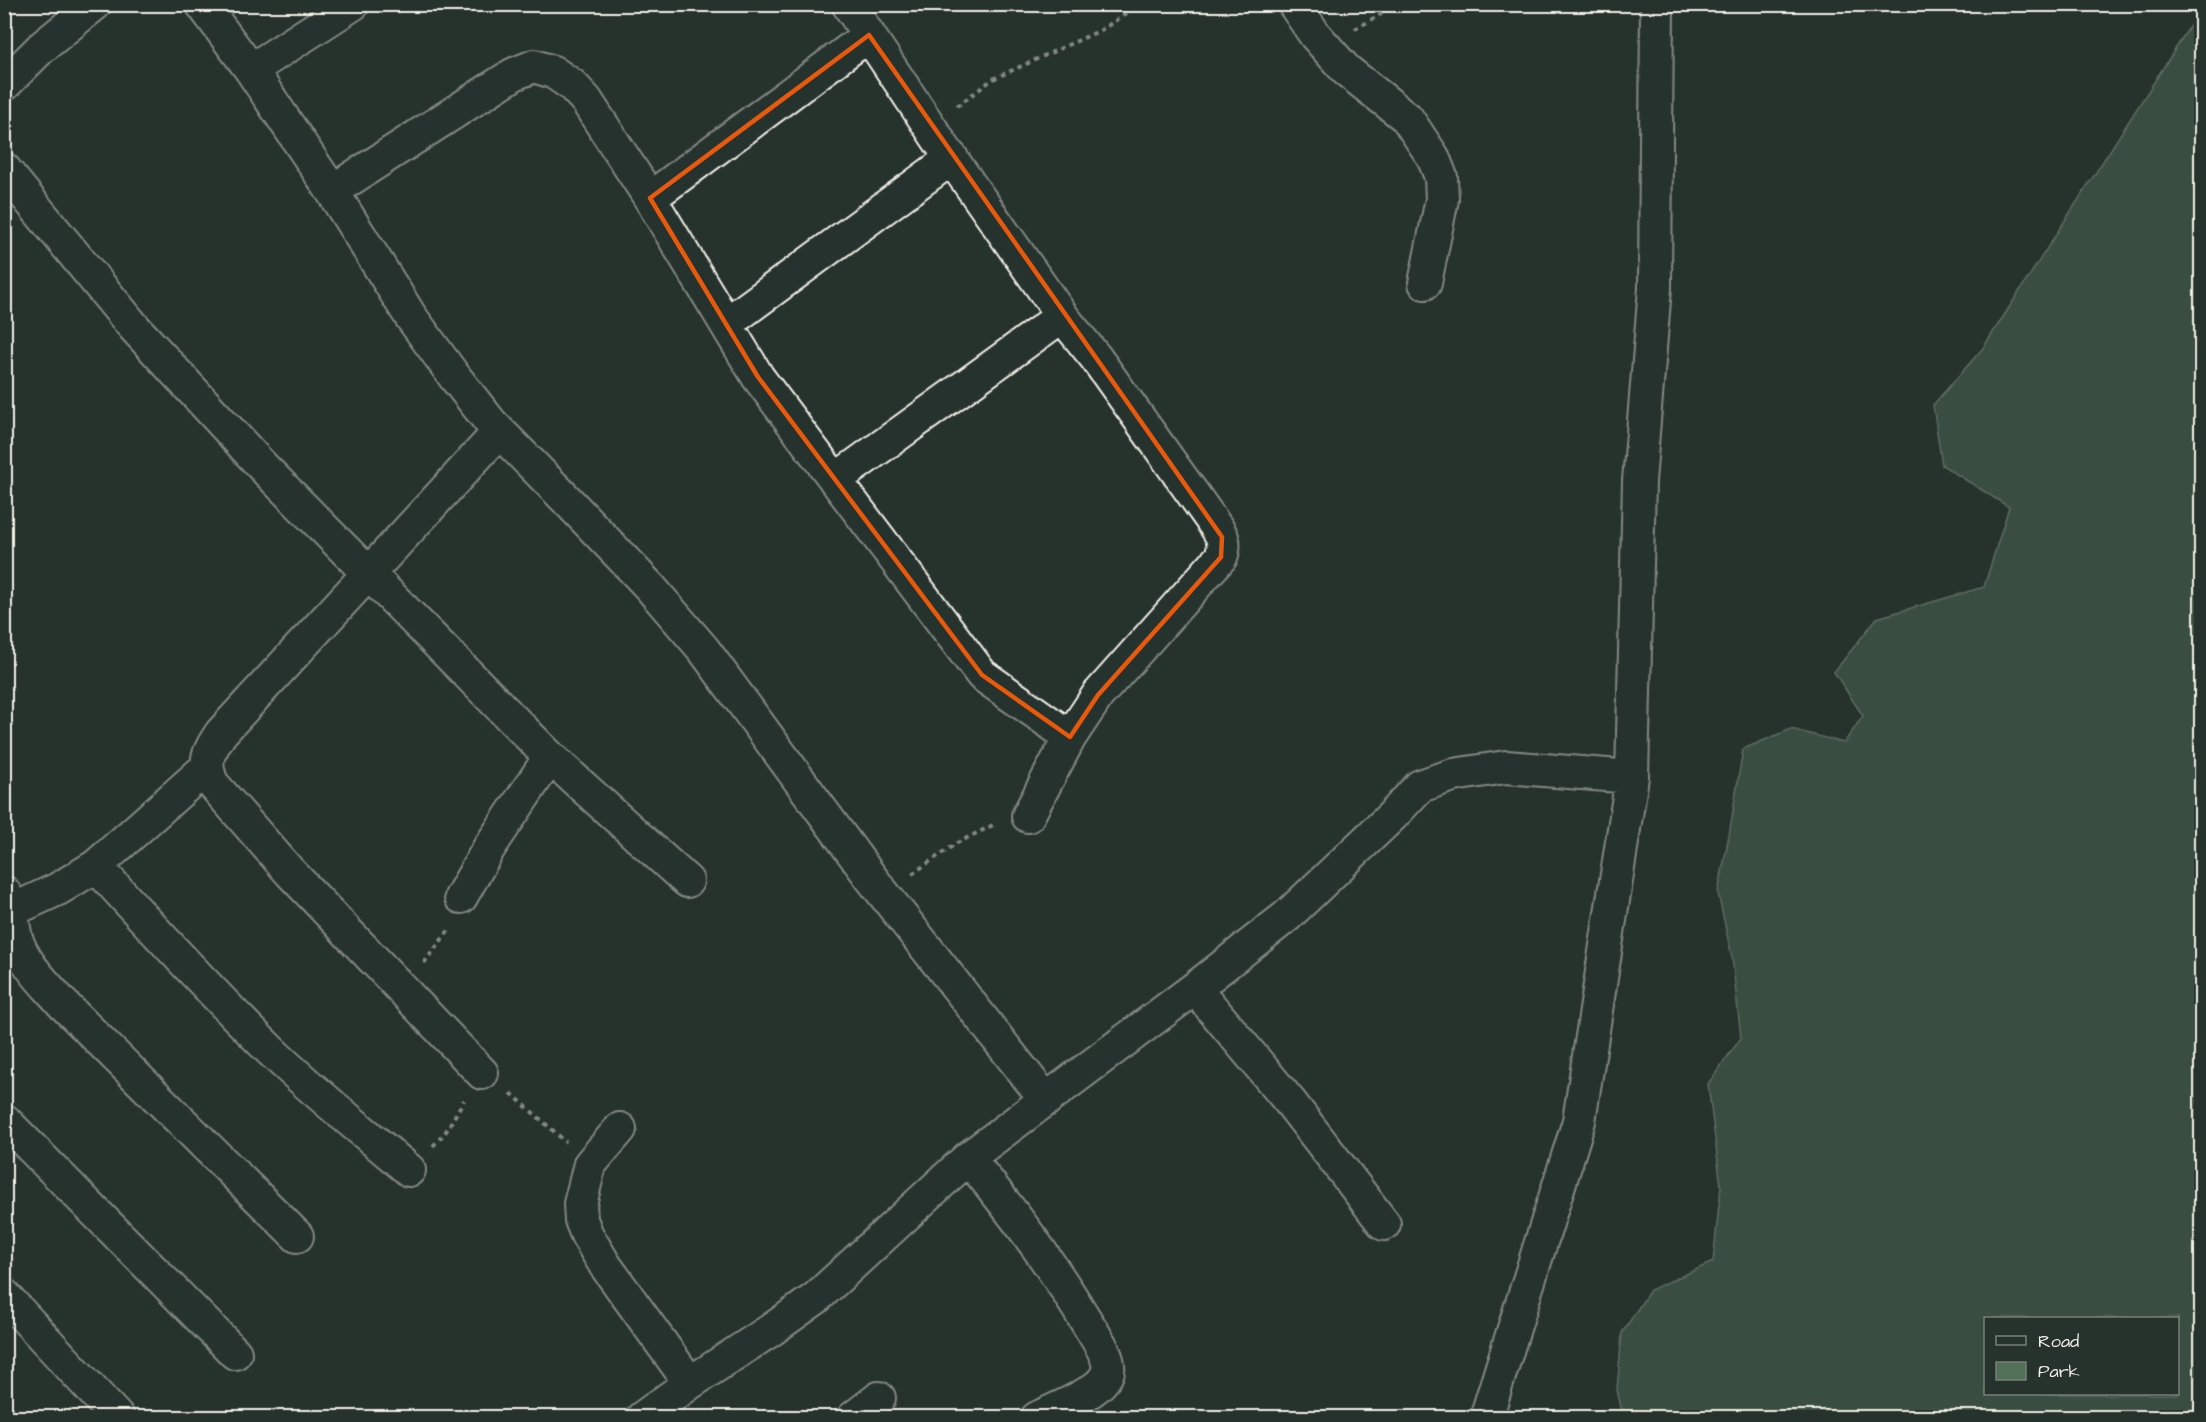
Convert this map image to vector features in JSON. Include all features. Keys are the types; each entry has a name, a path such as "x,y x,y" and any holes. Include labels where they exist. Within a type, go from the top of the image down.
{"street":[{"path":"4,86 41,48 95,4"},
{"path":"202,4 251,70 332,191 411,317 454,376 499,432 642,579 704,651 885,896 1046,1100"},
{"path":"251,70 353,4"},
{"path":"848,4 1062,316 1096,358 1210,518 1222,537 1225,547 1221,557 1098,695 1070,737 1028,816"},
{"path":"1294,4 1325,47 1346,70 1407,118 1433,157 1441,177 1442,199 1425,284"},
{"path":"1486,1418 1579,1121 1632,777 1639,481 1655,288 1657,4"},
{"path":"650,198 869,34"},
{"path":"332,191 514,74 534,66 553,72 572,85 586,100 650,198 758,377 982,675 1070,737"},
{"path":"726,324 952,158"},
{"path":"4,169 134,326 262,466 550,757 687,881"},
{"path":"835,480 1062,316"},
{"path":"483,1073 290,872 212,783 206,768 209,754 221,733 499,432"},
{"path":"461,897 489,848 550,757"},
{"path":"642,1418 816,1298 968,1158 1287,916 1392,816 1420,786 1453,775 1506,767 1632,777"},
{"path":"206,768 96,866 58,889 7,906 16,939 36,974 62,1003 297,1236"},
{"path":"96,866 172,949 272,1051 321,1096 409,1170"},
{"path":"1195,988 1290,1102 1384,1224"},
{"path":"4,1120 235,1353"},
{"path":"620,1129 590,1164 580,1203 581,1220 587,1235 605,1264 690,1383"},
{"path":"968,1158 1010,1208 1046,1257 1108,1361 1108,1370 1100,1384 1082,1396 1037,1418"},
{"path":"4,1296 118,1418"},
{"path":"853,1418 879,1398"}],"path":[{"path":"930,126 993,80 1101,30 1142,4"},
{"path":"1325,47 1398,4"},
{"path":"885,896 909,876 957,843 999,821 1028,816"},
{"path":"404,990 450,928 461,897"},
{"path":"409,1170 445,1133 458,1109 483,1073 514,1095 590,1164"}],"highlighted area":[{"path":"869,35 1222,537 1221,557 1098,695 1070,737 982,675 758,377 650,198"}],"green space":[{"path":"2195,5 2202,5 2201,1417 1637,1418 1623,1416 1617,1390 1622,1333 1650,1290 1713,1262 1721,1186 1708,1084 1741,1038 1732,957 1718,893 1743,749 1791,729 1844,743 1863,716 1834,672 1877,618 1984,587 2009,507 1942,465 1933,405 1983,348 2192,23"}]}
